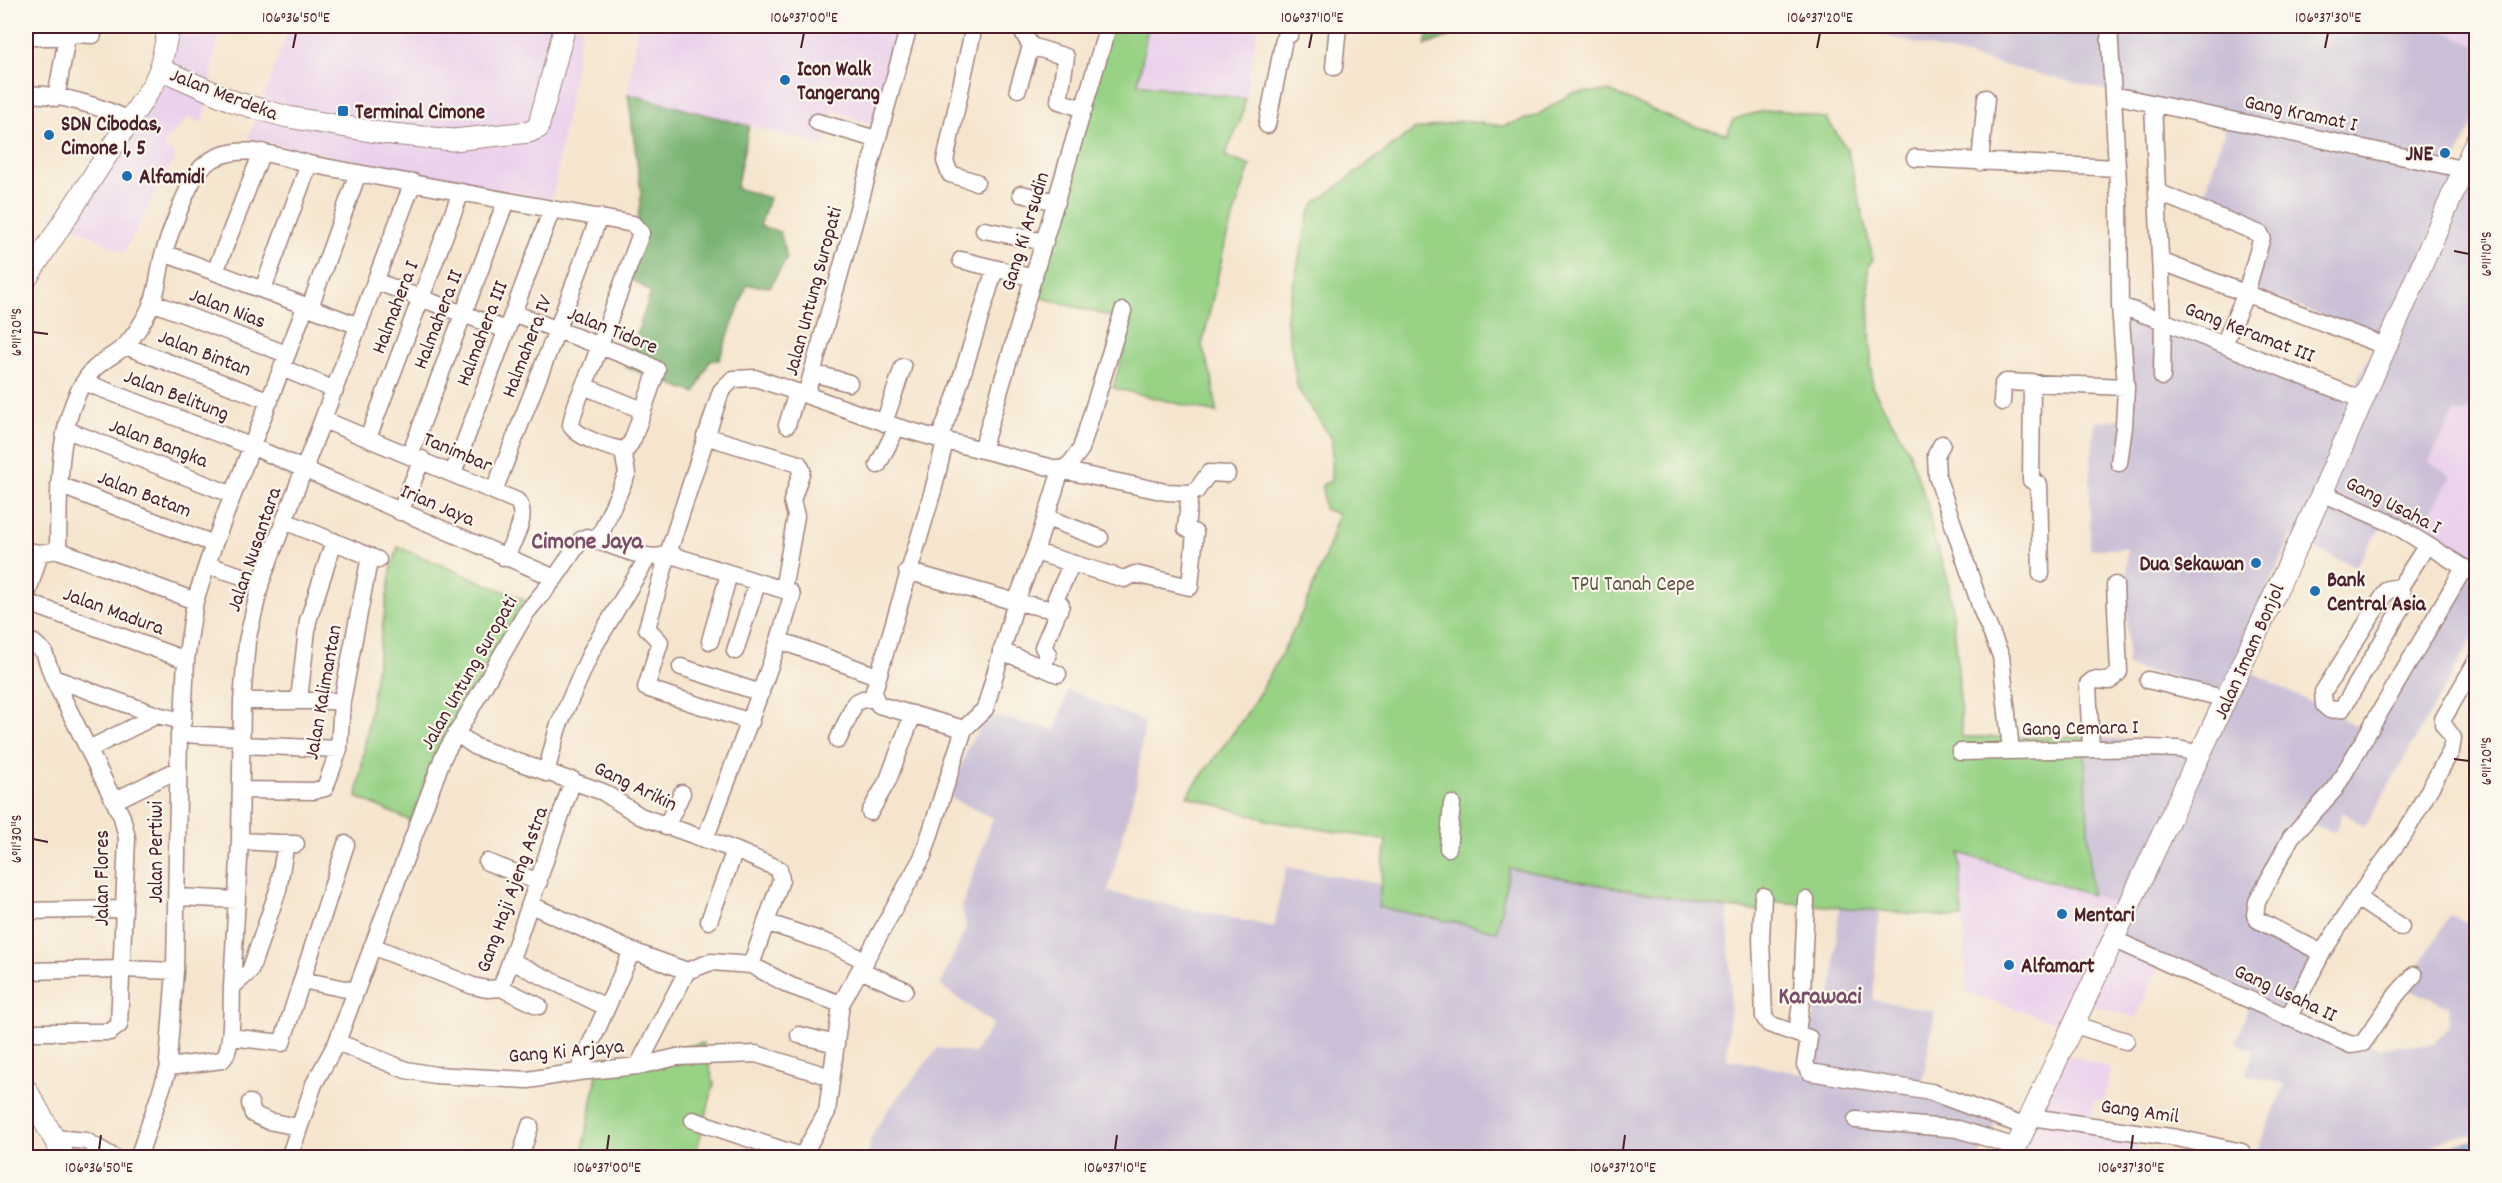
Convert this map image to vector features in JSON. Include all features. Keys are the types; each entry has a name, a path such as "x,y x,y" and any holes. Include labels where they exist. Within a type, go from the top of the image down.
{"main road":[{"path":"26,278 146,96 160,69 169,26"},
{"name":"Jalan Merdeka","path":"160,69 235,102 288,117 434,139 474,139 530,132 538,128 565,26"},
{"name":"Jalan Imam Bonjol","path":"2014,1152 2322,493 2385,346 2470,170 2476,141"},
{"path":"26,1089 65,1158"}],"street":[{"name":"Jalan Untung Suropati","path":"751,722 646,688 660,642 647,628 668,554 721,391 733,379 755,378 801,393 813,373 909,26"},
{"path":"974,26 945,160 950,174 976,182"},
{"path":"1019,26 1031,46 1066,57 1059,101 1084,109"},
{"name":"Gang Ki Arsudin","path":"982,450 1108,26"},
{"path":"1267,125 1285,36 1290,34 1292,26"},
{"path":"1334,67 1338,26"},
{"path":"2109,26 2121,97 2117,168 2120,306 2126,387 2119,463"},
{"path":"26,37 93,35"},
{"path":"56,98 67,37"},
{"path":"1018,89 1031,46"},
{"path":"26,95 56,98 110,111 129,120"},
{"name":"Gang Kramat I","path":"2121,97 2470,170"},
{"path":"1980,162 1986,98"},
{"path":"2152,104 2163,321 2162,377"},
{"path":"817,122 876,139"},
{"path":"215,272 262,152"},
{"path":"58,550 60,461 77,393 93,369 125,346 140,327 152,302 164,253 187,194 201,168 227,153 262,152 309,164 633,224 641,233 571,425 575,433 623,451 627,474 598,540 648,557 659,558 668,554 758,584 790,592 792,596 751,722 742,739 705,839"},
{"path":"1915,158 2117,168"},
{"path":"263,289 309,164"},
{"name":"Jalan Pertiwi","path":"138,1158 170,1067 168,1061 178,897 177,770 186,660 195,601 214,543 358,173"},
{"name":"Jalan Nusantara","path":"232,987 240,841 240,741 247,641 261,582 413,182"},
{"name":"Halmahera I","path":"368,438 461,192"},
{"path":"2157,192 2260,234 2261,242 2246,293 2224,344"},
{"path":"1021,194 1057,202"},
{"name":"Halmahera II","path":"400,512 463,313 507,201"},
{"name":"Halmahera III","path":"453,473 552,208"},
{"name":"Halmahera IV","path":"494,491 599,217"},
{"path":"984,230 1045,242"},
{"path":"164,253 359,326"},
{"path":"961,260 1034,278"},
{"path":"2160,261 2385,346"},
{"path":"964,729 879,705 873,694 907,571 934,487 942,440 994,269"},
{"path":"375,281 506,330"},
{"name":"Jalan Nias","path":"152,302 284,361"},
{"name":"Gang Keramat III","path":"2120,306 2224,344 2363,400"},
{"path":"693,1120 801,1157 827,1112 841,1004 922,856 964,729 985,709 1016,602 1047,518 1061,470 1070,464 1081,449 1123,311"},
{"name":"Jalan Tidore","path":"513,313 645,363 657,370 633,439 623,451"},
{"name":"Jalan Bintan","path":"125,346 270,400"},
{"path":"284,361 335,390"},
{"path":"879,465 903,367"},
{"path":"813,373 849,382"},
{"name":"Jalan Belitung","path":"84,382 253,447 304,471"},
{"path":"2001,402 2004,383 2032,382 2126,387"},
{"path":"2032,382 2031,480 2039,485 2041,574"},
{"path":"584,386 642,410"},
{"path":"787,424 801,393 890,425 942,440 1061,470 1166,492 1190,493 1196,491 1209,473 1227,474"},
{"name":"Tanimbar","path":"324,420 518,501 523,511 505,558"},
{"name":"Jalan Bangka","path":"67,430 233,495"},
{"path":"705,436 799,464 802,470 792,501 796,516 783,590"},
{"path":"1942,444 1936,455 1937,476 1982,611 2001,656 2011,751"},
{"name":"Irian Jaya","path":"304,471 555,578"},
{"name":"Jalan Batam","path":"59,485 214,543"},
{"path":"1035,552 1124,579 1135,574 1190,587 1195,533 1186,528 1190,493"},
{"name":"Gang Usaha I","path":"2322,493 2393,524 2470,571"},
{"path":"1047,518 1100,538"},
{"path":"285,521 334,541 308,621 299,700"},
{"name":"Jalan Untung Suropati","path":"289,1158 314,1084 337,1042 442,757 526,613 555,578 581,540 587,537 598,540"},
{"name":"Jalan Kalimantan","path":"241,790 313,791 325,788 339,749 342,700 375,559 334,541"},
{"path":"2400,587 2403,606 2342,709 2330,710 2324,705 2323,692 2388,589 2400,587 2427,544"},
{"path":"26,600 33,552 58,550 195,601"},
{"path":"546,773 558,727 592,650 648,557"},
{"path":"1001,651 1051,671 1048,654 1044,647 1061,604 1056,598 1072,563"},
{"path":"207,565 261,582"},
{"path":"907,571 1016,602 1059,611"},
{"path":"2322,953 2258,920 2254,915 2257,902 2291,837 2335,789 2470,571"},
{"path":"710,641 729,574"},
{"path":"735,651 758,584"},
{"path":"2091,749 2088,684 2093,680 2110,681 2119,672 2115,585"},
{"name":"Jalan Madura","path":"26,600 186,660"},
{"name":"Jalan Flores","path":"26,640 34,643 44,652 53,678 126,826 127,838 123,969 120,1021 116,1029 110,1032 26,1032"},
{"path":"779,640 877,676"},
{"path":"2347,654 2366,666"},
{"path":"2288,1018 2322,953 2357,898 2406,831 2451,752 2453,738 2443,724 2443,719 2476,662"},
{"path":"681,667 761,693"},
{"path":"53,678 157,715 181,728 240,741 339,749"},
{"path":"2148,680 2227,699"},
{"path":"838,740 855,703 863,699 875,699"},
{"path":"242,701 342,700"},
{"path":"870,812 888,780 913,714"},
{"path":"88,749 157,715"},
{"name":"Gang Arikin","path":"456,733 476,747 603,792 640,816 735,850 779,869 781,880 751,964"},
{"name":"Gang Cemara I","path":"1960,752 2178,749 2201,754"},
{"path":"114,801 177,770"},
{"name":"Gang Haji Ajeng Astra","path":"372,946 473,986 487,989 501,988 573,780"},
{"path":"666,827 682,793"},
{"path":"1448,848 1452,804"},
{"path":"170,1067 222,1060 226,1056 230,1036 232,987 250,971 292,844 240,841"},
{"path":"230,1036 282,1043 346,844"},
{"path":"709,921 735,850"},
{"path":"487,862 539,882"},
{"path":"1763,896 1761,939 1764,1017 1769,1024 1797,1033 1802,994 1806,900"},
{"path":"178,897 237,900"},
{"path":"2357,898 2401,927"},
{"path":"531,905 632,951 687,971 711,962 751,964 791,986 841,1004"},
{"path":"26,911 124,909"},
{"path":"766,922 831,944 906,990"},
{"name":"Gang Usaha II","path":"2113,939 2351,1045 2363,1043 2397,994 2414,975"},
{"path":"578,1072 632,951"},
{"path":"511,961 606,1007"},
{"path":"26,971 123,969 175,971"},
{"name":"Gang Ki Arjaya","path":"337,1042 406,1070 435,1075 528,1080 638,1066 687,971"},
{"path":"302,980 355,991"},
{"path":"501,988 538,1006"},
{"path":"2072,1024 2126,1041"},
{"name":"Gang Amil","path":"1797,1033 1809,1038 1805,1065 1810,1072 1931,1092 2028,1122 2177,1138 2242,1152"},
{"path":"799,1035 836,1044"},
{"path":"638,1066 677,1057 756,1054 831,1077"},
{"path":"250,1103 253,1114 268,1121 298,1127"},
{"path":"1856,1120 1958,1129 2014,1152"},
{"path":"520,1158 530,1126"},
{"path":"55,1138 86,1142 114,1158"}],"shaded area":[{"path":"159,26 220,26 203,123 188,117 163,146 176,154 124,252 54,217 147,90"},
{"path":"290,26 382,26 398,31 400,26 582,26 552,200 248,139"},
{"path":"637,26 910,26 886,129 833,110 824,145 628,94"},
{"path":"1148,26 1258,26 1245,99 1138,84"},
{"path":"1845,26 2433,26 2476,46 2476,118 2448,177 2476,183 2476,390 2466,414 2455,411 2429,462 2451,476 2419,535 2387,518 2355,567 2291,537 2234,663 2366,731 2459,571 2476,582 2476,632 2365,827 2343,812 2335,832 2297,821 2243,918 2316,955 2285,1011 2377,1048 2434,1044 2450,1023 2449,1007 2406,987 2450,915 2476,926 2476,1134 2448,1137 2417,1157 2254,1157 2285,1084 2246,1074 2254,1050 2236,1043 2250,1002 2104,942 2119,905 2091,895 2084,737 2194,745 2220,690 2127,666 2127,549 2090,549 2090,473 2095,421 2123,419 2124,310 2351,393 2378,338 2248,287 2270,232 2201,207 2225,128 2104,90"},
{"path":"2433,26 2476,26 2476,46"},
{"path":"2476,390 2476,582 2419,535 2451,476 2429,462 2455,410 2466,414"},
{"path":"1068,690 1145,722 1136,786 1108,892 1274,927 1286,867 1381,884 1378,907 1497,931 1509,868 1727,908 1731,981 1727,1059 1803,1074 1816,1002 1831,1005 1839,907 1879,911 1873,1000 1935,1011 1922,1085 2000,1113 1979,1158 868,1158 871,1137 887,1111 938,1048 974,1053 993,1024 940,985 966,928 962,906 993,818 951,798 968,747 988,715 1055,730"},
{"path":"1960,853 2120,905 2159,965 2136,1018 2092,1005 2082,1031 1967,992"},
{"path":"2050,1049 2111,1069 2104,1102 2095,1099 2089,1128 2139,1136 2137,1157 2002,1158"}],"green space":[{"path":"1131,26 1148,26 1138,84 1245,99 1242,117 1225,156 1250,166 1226,239 1202,346 1212,378 1217,413 1113,388 1132,322 1035,296 1103,34"},
{"path":"1429,26 1474,26 1425,46"},
{"name":"TPU Tanah Cepe","path":"1609,91 1685,124 1727,134 1733,120 1758,112 1791,111 1827,119 1847,149 1873,259 1868,266 1872,387 1909,451 1931,516 1933,533 1946,574 1956,640 1962,737 2084,737 2091,895 1960,853 1962,918 1768,901 1768,912 1727,908 1509,868 1497,931 1378,907 1386,840 1271,821 1187,796 1242,721 1289,639 1322,565 1338,514 1324,509 1322,485 1331,481 1332,439 1298,389 1286,317 1309,214 1315,203 1414,130 1461,121 1503,126 1536,116 1572,93"},
{"path":"628,94 749,126 736,188 769,198 760,226 780,232 787,258 770,287 747,285 719,360 710,360 695,393 626,367 651,292 631,279 641,193"},
{"path":"398,547 525,600 430,768 411,821 357,797 391,570"},
{"path":"703,1043 714,1084 695,1157 604,1157 583,1150 599,1064"}],"water":[{"path":"2476,1141 2476,1157 2427,1157 2453,1146"}],"place":[{"name":"Icon Walk Tangerang","path":"785,80"},
{"name":"Terminal Cimone","path":"343,111"},
{"name":"SDN Cibodas, Cimone 1, 5","path":"49,135"},
{"name":"JNE","path":"2445,153"},
{"name":"Alfamidi","path":"127,176"},
{"name":"Dua Sekawan","path":"2256,563"},
{"name":"Bank Central Asia","path":"2315,591"},
{"name":"Mentari","path":"2062,914"},
{"name":"Alfamart","path":"2009,965"}],"district":[{"name":"Cimone Jaya","path":"587,540"},
{"name":"Karawaci","path":"1820,995"}]}
